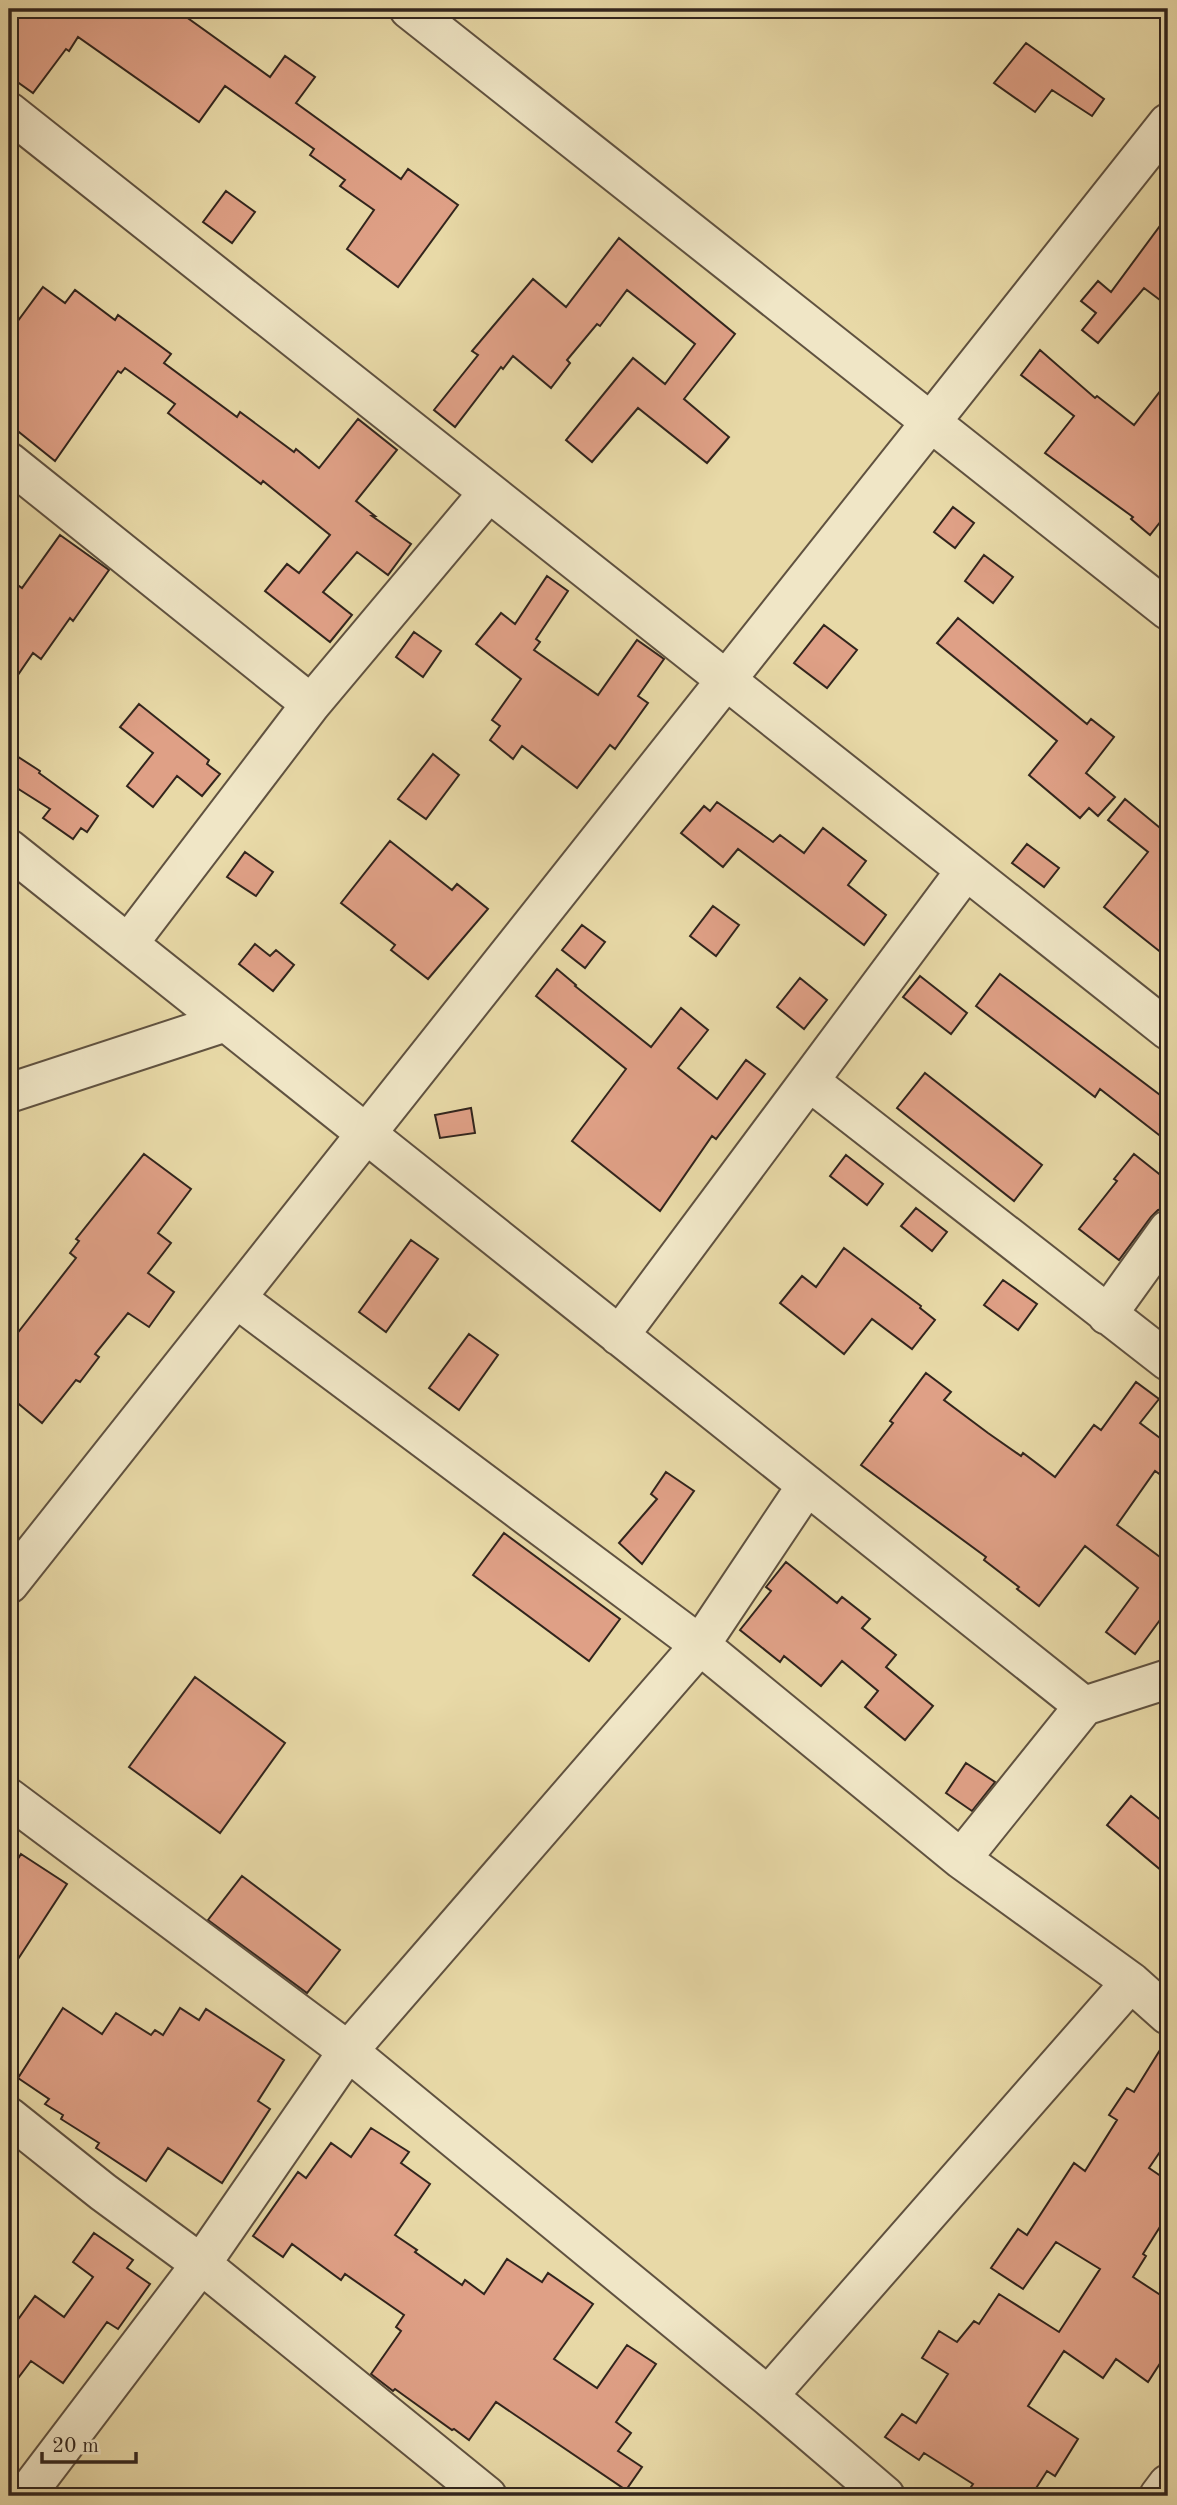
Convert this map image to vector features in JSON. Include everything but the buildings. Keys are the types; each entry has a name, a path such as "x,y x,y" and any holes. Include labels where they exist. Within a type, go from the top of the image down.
{"street":[{"path":"409,9 1168,610"},
{"path":"9,112 1168,1030"},
{"path":"9,1584 1168,123"},
{"path":"9,462 311,704"},
{"path":"128,944 311,704 489,492"},
{"path":"9,849 1084,1706"},
{"path":"619,1336 966,870"},
{"path":"9,1093 226,1022"},
{"path":"809,1081 1168,1361"},
{"path":"1107,1315 1168,1230"},
{"path":"236,1298 700,1645 961,1859 1131,1982 1168,2015"},
{"path":"25,2496 201,2264 348,2051 700,1645 807,1486"},
{"path":"961,1859 1084,1706 1168,1679"},
{"path":"9,1798 348,2051 768,2396 885,2496"},
{"path":"768,2396 1131,1982"},
{"path":"9,2117 103,2192 201,2264 487,2496"},
{"path":"1159,2496 1168,2484"}]}
